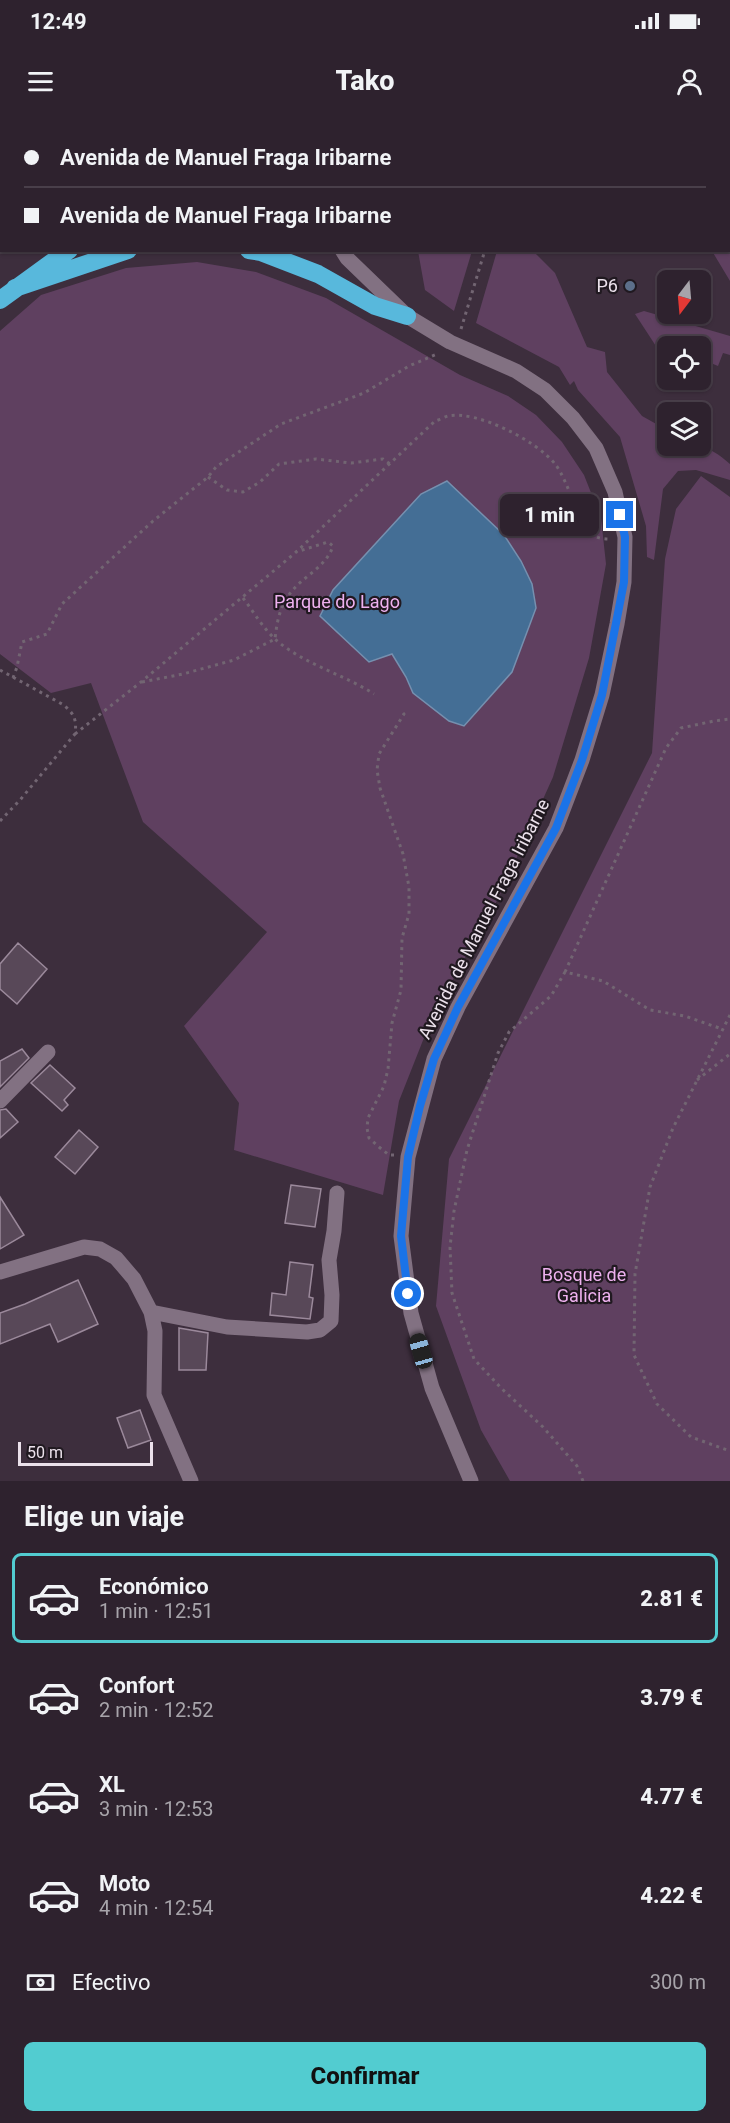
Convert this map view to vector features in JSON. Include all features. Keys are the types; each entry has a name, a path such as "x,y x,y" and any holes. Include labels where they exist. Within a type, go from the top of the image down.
{"highway":[{"path":"0,300 66,252"},
{"path":"15,288 122,252"},
{"path":"261,252 318,274 375,306 407,316"}],"street":[{"name":"Avenida de Manuel Fraga Iribarne","path":"343,252 407,316 450,342 516,371 545,390 573,418 596,448 615,492 625,537 624,582 617,624 602,695 582,760 556,828 458,1007 434,1059 408,1157 401,1236 411,1313 432,1388 471,1481"},
{"path":"0,1101 48,1052"},
{"path":"151,1312 227,1327 307,1332 320,1330 331,1321 332,1295 329,1260 337,1193"},
{"path":"0,1272 84,1247 100,1249 116,1258 134,1279 151,1312 155,1331 154,1395 191,1481"}],"path":[{"path":"460,331 484,252"},
{"path":"13,678 22,642 47,634 62,604 153,521 216,468 281,423 364,393 409,366 439,354"},
{"path":"0,821 75,734 295,553 435,421 449,416 465,416 501,426 532,444 555,463 571,492 581,520 594,536 605,539 625,537"},
{"path":"208,477 227,490 243,492 260,482 279,464 316,459 351,463 383,459 390,464"},
{"path":"275,639 277,616 292,591 317,570 333,546 328,543 295,553"},
{"path":"243,597 275,639 303,659 375,694"},
{"path":"141,682 183,674 234,660 275,639"},
{"path":"0,669 71,711 76,724 75,734"},
{"path":"402,712 404,714 379,754 377,770 380,788 403,854 409,887 410,914 402,938 401,990 392,1023 388,1069 384,1086 368,1118 367,1128 369,1138 389,1155 408,1157"},
{"path":"583,1481 577,1466 474,1359 452,1293 450,1247 454,1210 466,1150 498,1053 509,1032 551,996 565,972 666,748 681,728 714,720 730,719"},
{"path":"565,972 603,981 650,1010 685,1016 722,1029"},
{"path":"730,1015 673,1128 650,1187 635,1274 634,1355 657,1404 691,1437 730,1451"},
{"path":"695,1081 730,1054"}],"green space":[{"path":"418,252 472,252 454,311 425,290"},
{"path":"497,252 534,252 555,273 587,347 605,352 607,372 642,416 657,424 657,456 711,456 711,450 730,464 730,480 696,470 678,471 663,489 654,560 647,557 646,526 620,437 578,390 574,381 570,385 559,367 476,323"},
{"path":"713,252 730,252 730,281"},
{"name":"Parque do Lago","path":"197,262 256,272 326,298 460,375 508,396 536,415 562,442 584,475 601,518 606,564 589,658 553,777 499,897 433,1015 399,1101 383,1195 234,1150 239,1103 184,1026 267,932 143,822 91,683 51,693 0,654 0,331 41,295 126,268"},
{"path":"644,311 657,315 657,324 689,324 730,336 730,355 723,353 718,366 711,363 711,336 657,336 657,348 635,314"},
{"name":"Bosque de Galicia","path":"701,476 730,497 730,1481 510,1481 481,1430 436,1306 449,1159 652,753 665,559 676,509"}],"water":[{"path":"447,481 504,535 521,561 532,584 536,608 512,672 464,726 449,721 413,693 392,654 369,662 320,616 333,590 421,494"}],"building":[{"path":"18,943 47,969 17,1004 0,989 0,964"},
{"path":"22,1049 29,1058 0,1087 0,1061"},
{"path":"50,1065 75,1088 64,1100 68,1105 62,1111 31,1083"},
{"path":"6,1109 18,1122 0,1138 0,1110"},
{"path":"79,1130 98,1147 75,1174 55,1157"},
{"path":"291,1185 321,1189 315,1227 285,1223"},
{"path":"0,1197 24,1235 0,1249"},
{"path":"290,1262 313,1265 309,1297 313,1298 310,1319 270,1315 272,1293 286,1295"},
{"path":"78,1280 98,1324 58,1342 50,1324 0,1344 0,1313"},
{"path":"179,1328 208,1333 206,1370 179,1370"},
{"path":"140,1410 151,1440 128,1448 117,1418"}],"place":[{"name":"P6","path":"630,286"}],"route":[{"path":"408,1294 401,1236 408,1157 420,1106 434,1059 458,1007 556,828 582,760 602,695 624,582 625,537 620,515"}]}
